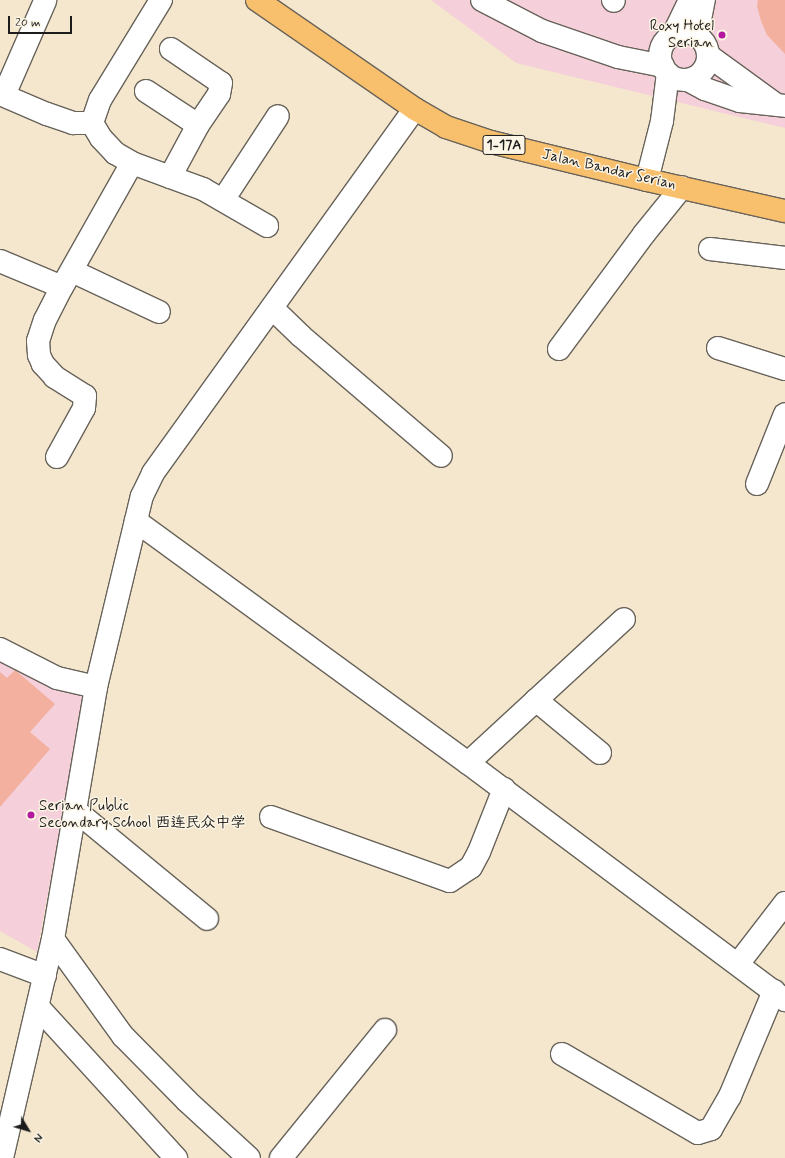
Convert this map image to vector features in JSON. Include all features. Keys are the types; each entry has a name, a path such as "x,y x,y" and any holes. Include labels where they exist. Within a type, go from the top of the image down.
{"main road":[{"name":"Jalan Bandar Serian","path":"257,0 415,109 446,127 491,142 647,180 785,211"}],"street":[{"path":"92,123 100,100 161,0"},
{"path":"482,0 542,31 618,57 673,64 696,78 703,72 707,65 709,56 708,48 703,40 697,35 685,31 673,64"},
{"path":"647,180 662,121 673,64 690,0"},
{"path":"697,35 704,0"},
{"path":"45,1 2,95 73,123 92,123"},
{"path":"170,177 198,125 219,94 221,83 171,49"},
{"path":"709,56 782,106"},
{"path":"673,64 705,89 740,101 782,106"},
{"path":"146,91 198,125"},
{"path":"2,1158 53,939 96,687 142,496 154,473 415,109"},
{"path":"223,200 278,116"},
{"path":"92,123 101,138 115,153 132,163 203,189 267,226"},
{"path":"57,456 84,408 85,396 56,376 43,364 39,355 38,341 45,320 132,163"},
{"path":"559,349 644,234 682,187"},
{"path":"710,249 785,258"},
{"path":"0,261 67,279 159,312"},
{"path":"272,308 301,336 441,456"},
{"path":"718,348 785,369"},
{"path":"757,484 785,414"},
{"path":"136,521 504,789 780,996 730,1096 711,1129 698,1133 562,1054"},
{"path":"468,763 624,619"},
{"path":"0,649 57,678 96,687"},
{"path":"536,700 600,753"},
{"path":"271,817 450,881 471,867 479,852 504,789"},
{"path":"75,810 207,919"},
{"path":"738,964 785,903"},
{"path":"53,939 123,1036 187,1101 249,1158"},
{"path":"0,959 45,976"},
{"path":"38,1008 176,1158"},
{"path":"281,1158 385,1030"}],"shaded area":[{"path":"431,0 785,0 785,128 516,63"},
{"name":"Serian Public Secondary School 西连民众中学","path":"0,660 84,698 37,952 0,931"}],"building":[{"path":"758,0 785,0 785,54 767,35 757,6"},
{"path":"15,670 55,704 30,732 50,749 0,807 0,672 7,678"}],"place":[{"name":"Roxy Hotel Serian","path":"722,35"},
{"name":"Serian Public Secondary School 西连民众中学","path":"31,815"}]}
